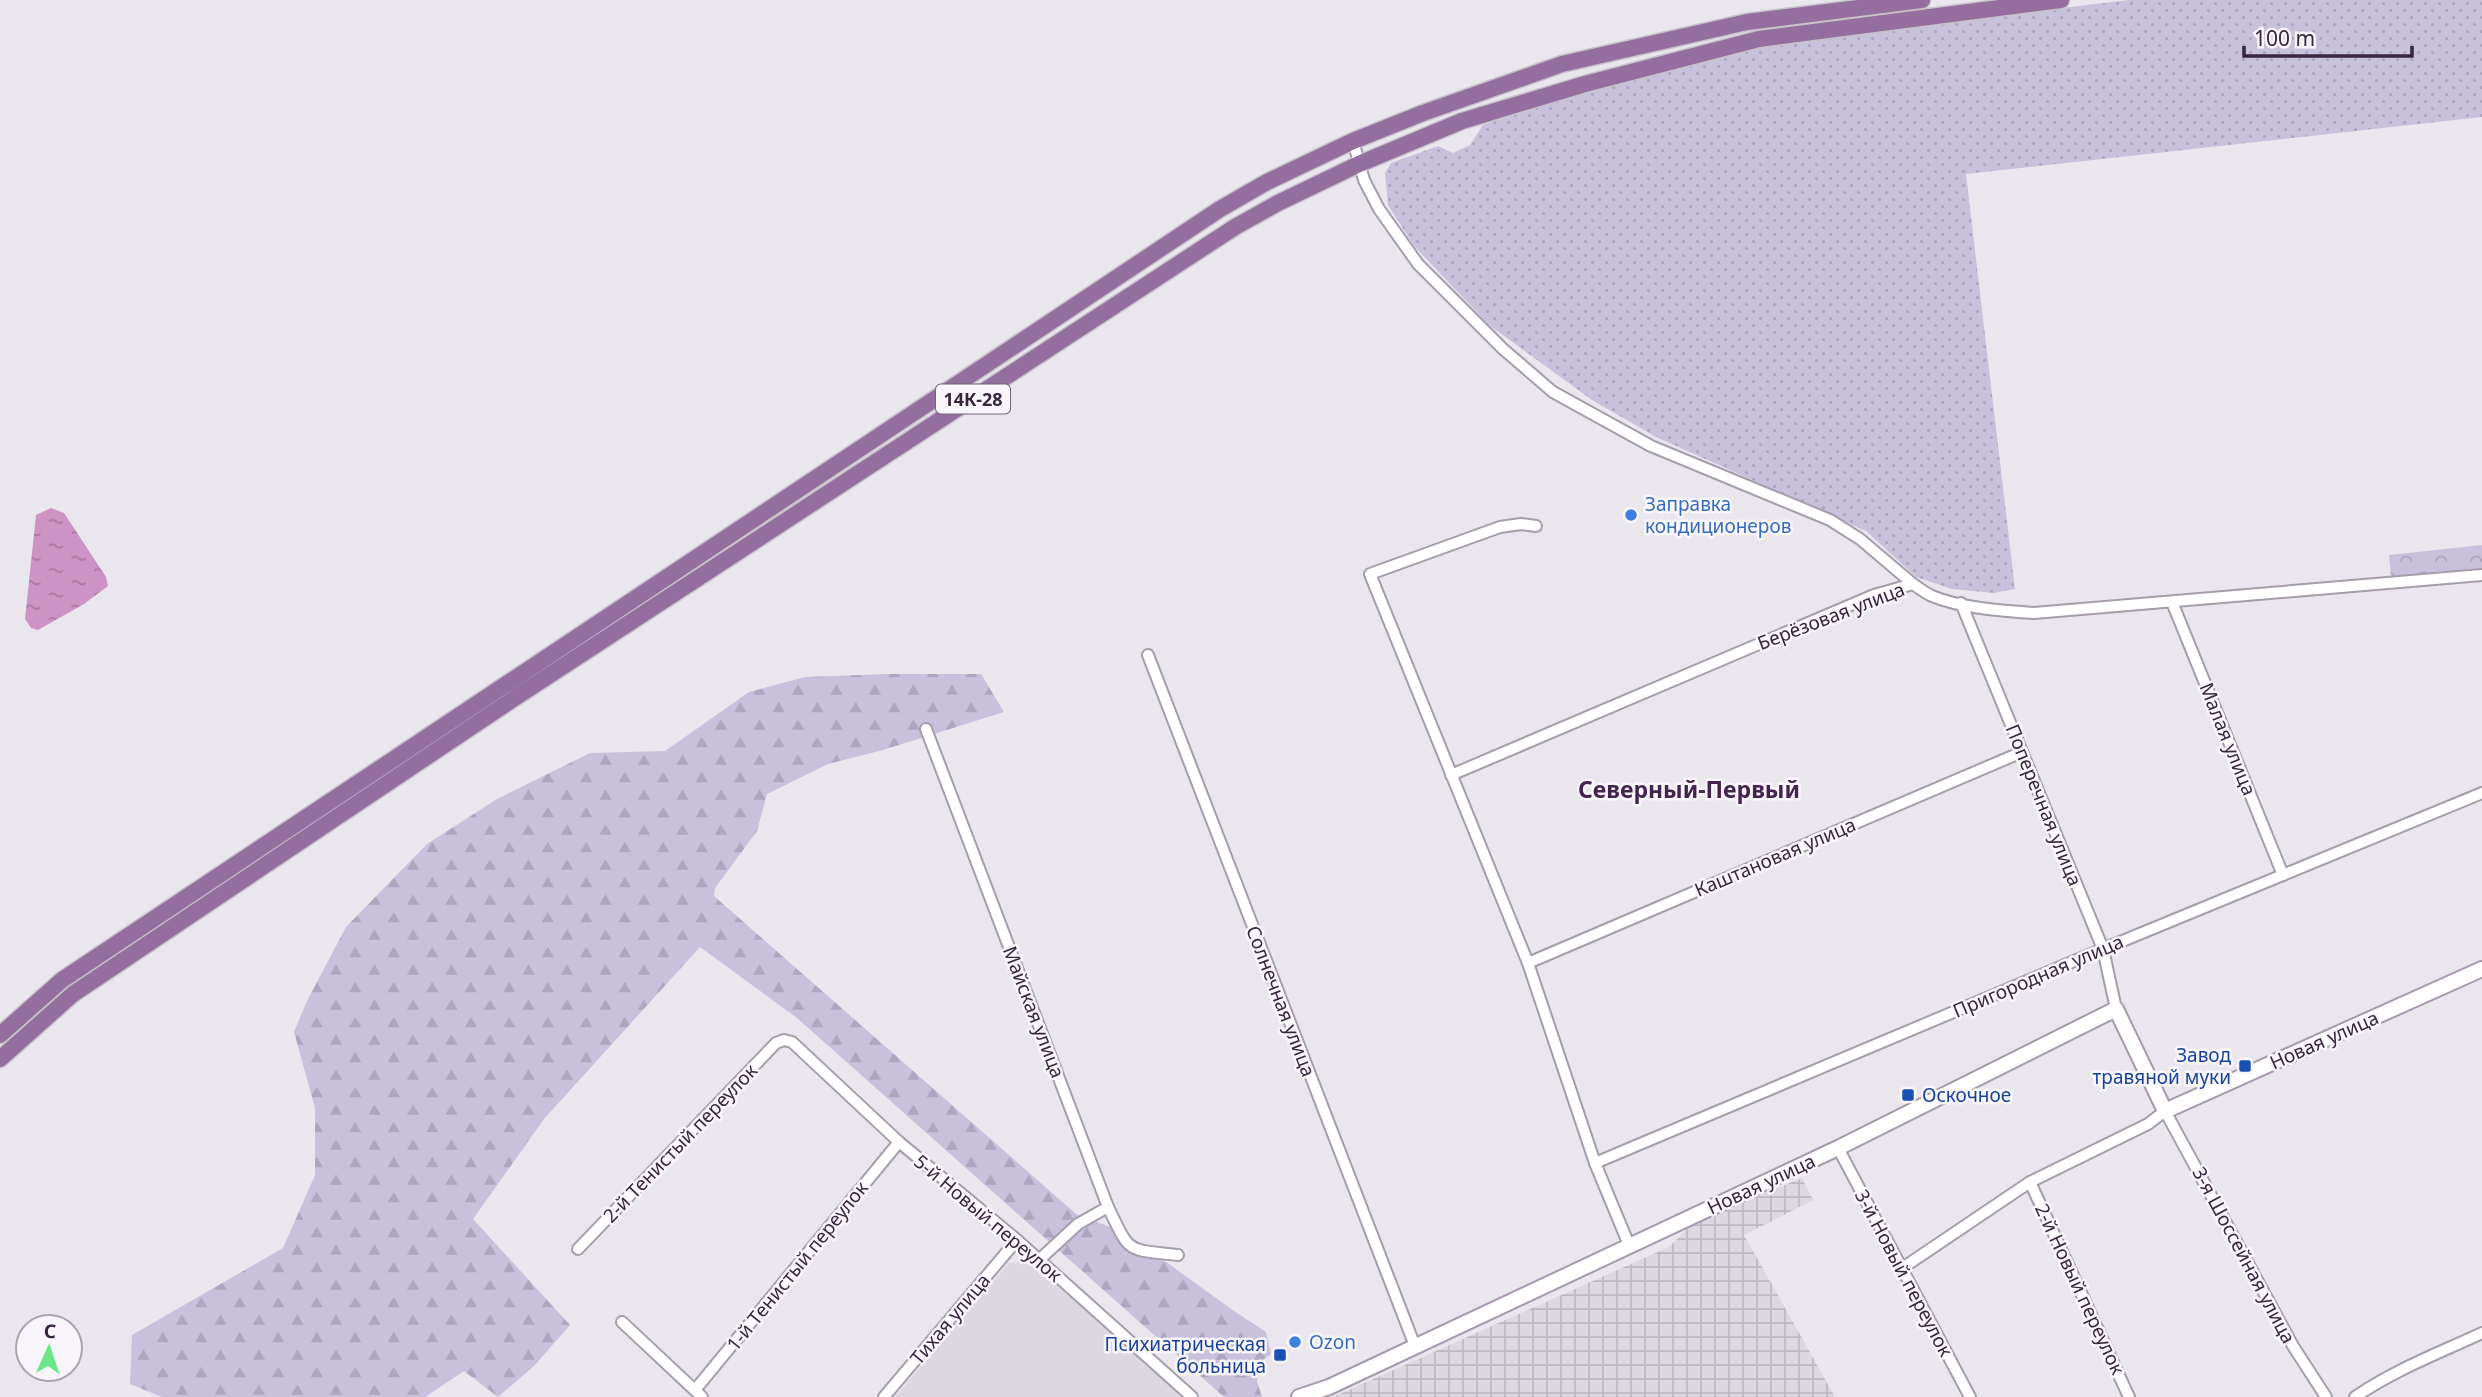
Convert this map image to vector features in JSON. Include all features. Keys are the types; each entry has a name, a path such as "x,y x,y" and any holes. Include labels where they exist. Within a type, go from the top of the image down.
{"main road":[{"name":"14К-28","path":"0,1035 73,972 1220,209 1266,183 1353,141 1562,64 1747,22 1922,0"},
{"name":"14К-28","path":"0,1059 73,994 516,697 1235,228 1278,203 1359,164 1462,121 1759,39 2061,0"}],"street":[{"path":"1353,141 1359,164 1385,221 1418,264 1503,349 1553,392 1651,446 1830,520 1860,539 1913,584"},
{"path":"1536,526 1521,524 1500,527 1370,574 1528,963 1595,1163 1629,1245"},
{"name":"Берёзовая улица","path":"1451,775 1874,595 1913,584 1932,596 1961,603 1994,610 2034,613 2482,575"},
{"name":"Малая улица","path":"2172,602 2283,875"},
{"name":"Поперечная улица","path":"1961,603 2103,948 2116,1009"},
{"name":"Солнечная улица","path":"1148,655 1415,1346"},
{"name":"Майская улица","path":"926,729 1108,1207 1124,1242 1134,1250 1178,1255"},
{"name":"Каштановая улица","path":"1528,963 2022,752"},
{"name":"Пригородная улица","path":"1595,1163 2103,948 2482,793"},
{"name":"Новая улица","path":"1901,1269 2030,1182 2148,1124 2165,1111 2482,969"},
{"path":"2116,1009 2165,1111"},
{"name":"Новая улица","path":"1300,1397 1329,1387 1838,1148 2116,1009"},
{"name":"5-й Новый переулок","path":"784,1040 792,1042 899,1142 1017,1240 1192,1397"},
{"name":"2-й Тенистый переулок","path":"578,1249 776,1043 784,1040"},
{"name":"3-я Шоссейная улица","path":"2165,1111 2293,1346 2326,1397"},
{"name":"1-й Тенистый переулок","path":"699,1394 899,1142"},
{"name":"3-й Новый переулок","path":"1838,1148 1970,1397"},
{"name":"2-й Новый переулок","path":"2030,1182 2129,1397"},
{"path":"1039,1260 1078,1224 1108,1207"},
{"name":"Тихая улица","path":"884,1397 1017,1240"},
{"path":"622,1322 699,1394"},
{"path":"2355,1397 2414,1363 2482,1333"}],"shaded area":[{"path":"1802,1178 1813,1200 1744,1235 1835,1397 1333,1397 1669,1247 1695,1221"},
{"path":"1028,1260 1183,1397 895,1397 1009,1263"}],"green space":[{"path":"2129,0 2482,0 2482,117 1966,174 2015,589 1994,593 1952,589 1916,577 1866,531 1656,437 1592,400 1489,325 1414,246 1388,205 1385,173 1391,163 1438,146 1453,153 1470,145 1483,125 1588,91 1772,42"},
{"path":"2482,545 2482,570 2391,578 2389,555"},
{"path":"981,674 1004,712 883,750 828,764 767,794 757,831 715,888 714,896 1076,1214 1126,1233 1266,1332 1271,1354 1261,1361 1257,1381 1262,1397 1224,1397 797,1018 700,947 544,1119 473,1219 570,1325 534,1366 498,1397 464,1371 425,1397 162,1397 130,1384 132,1335 283,1248 315,1175 315,1108 294,1032 307,1001 346,927 427,844 497,799 590,753 665,751 749,692 805,677"}],"water":[{"path":"51,508 64,513 106,577 108,586 84,604 38,630 31,628 25,619 36,515"}],"place":[{"name":"Заправка кондиционеров","path":"1631,515"},
{"name":"Завод травяной муки","path":"2245,1066"},
{"name":"Оскочное","path":"1908,1095"},
{"name":"Ozon","path":"1295,1342"},
{"name":"Психиатрическая больница","path":"1280,1355"}],"district":[{"name":"Северный-Первый","path":"1689,789"}]}
